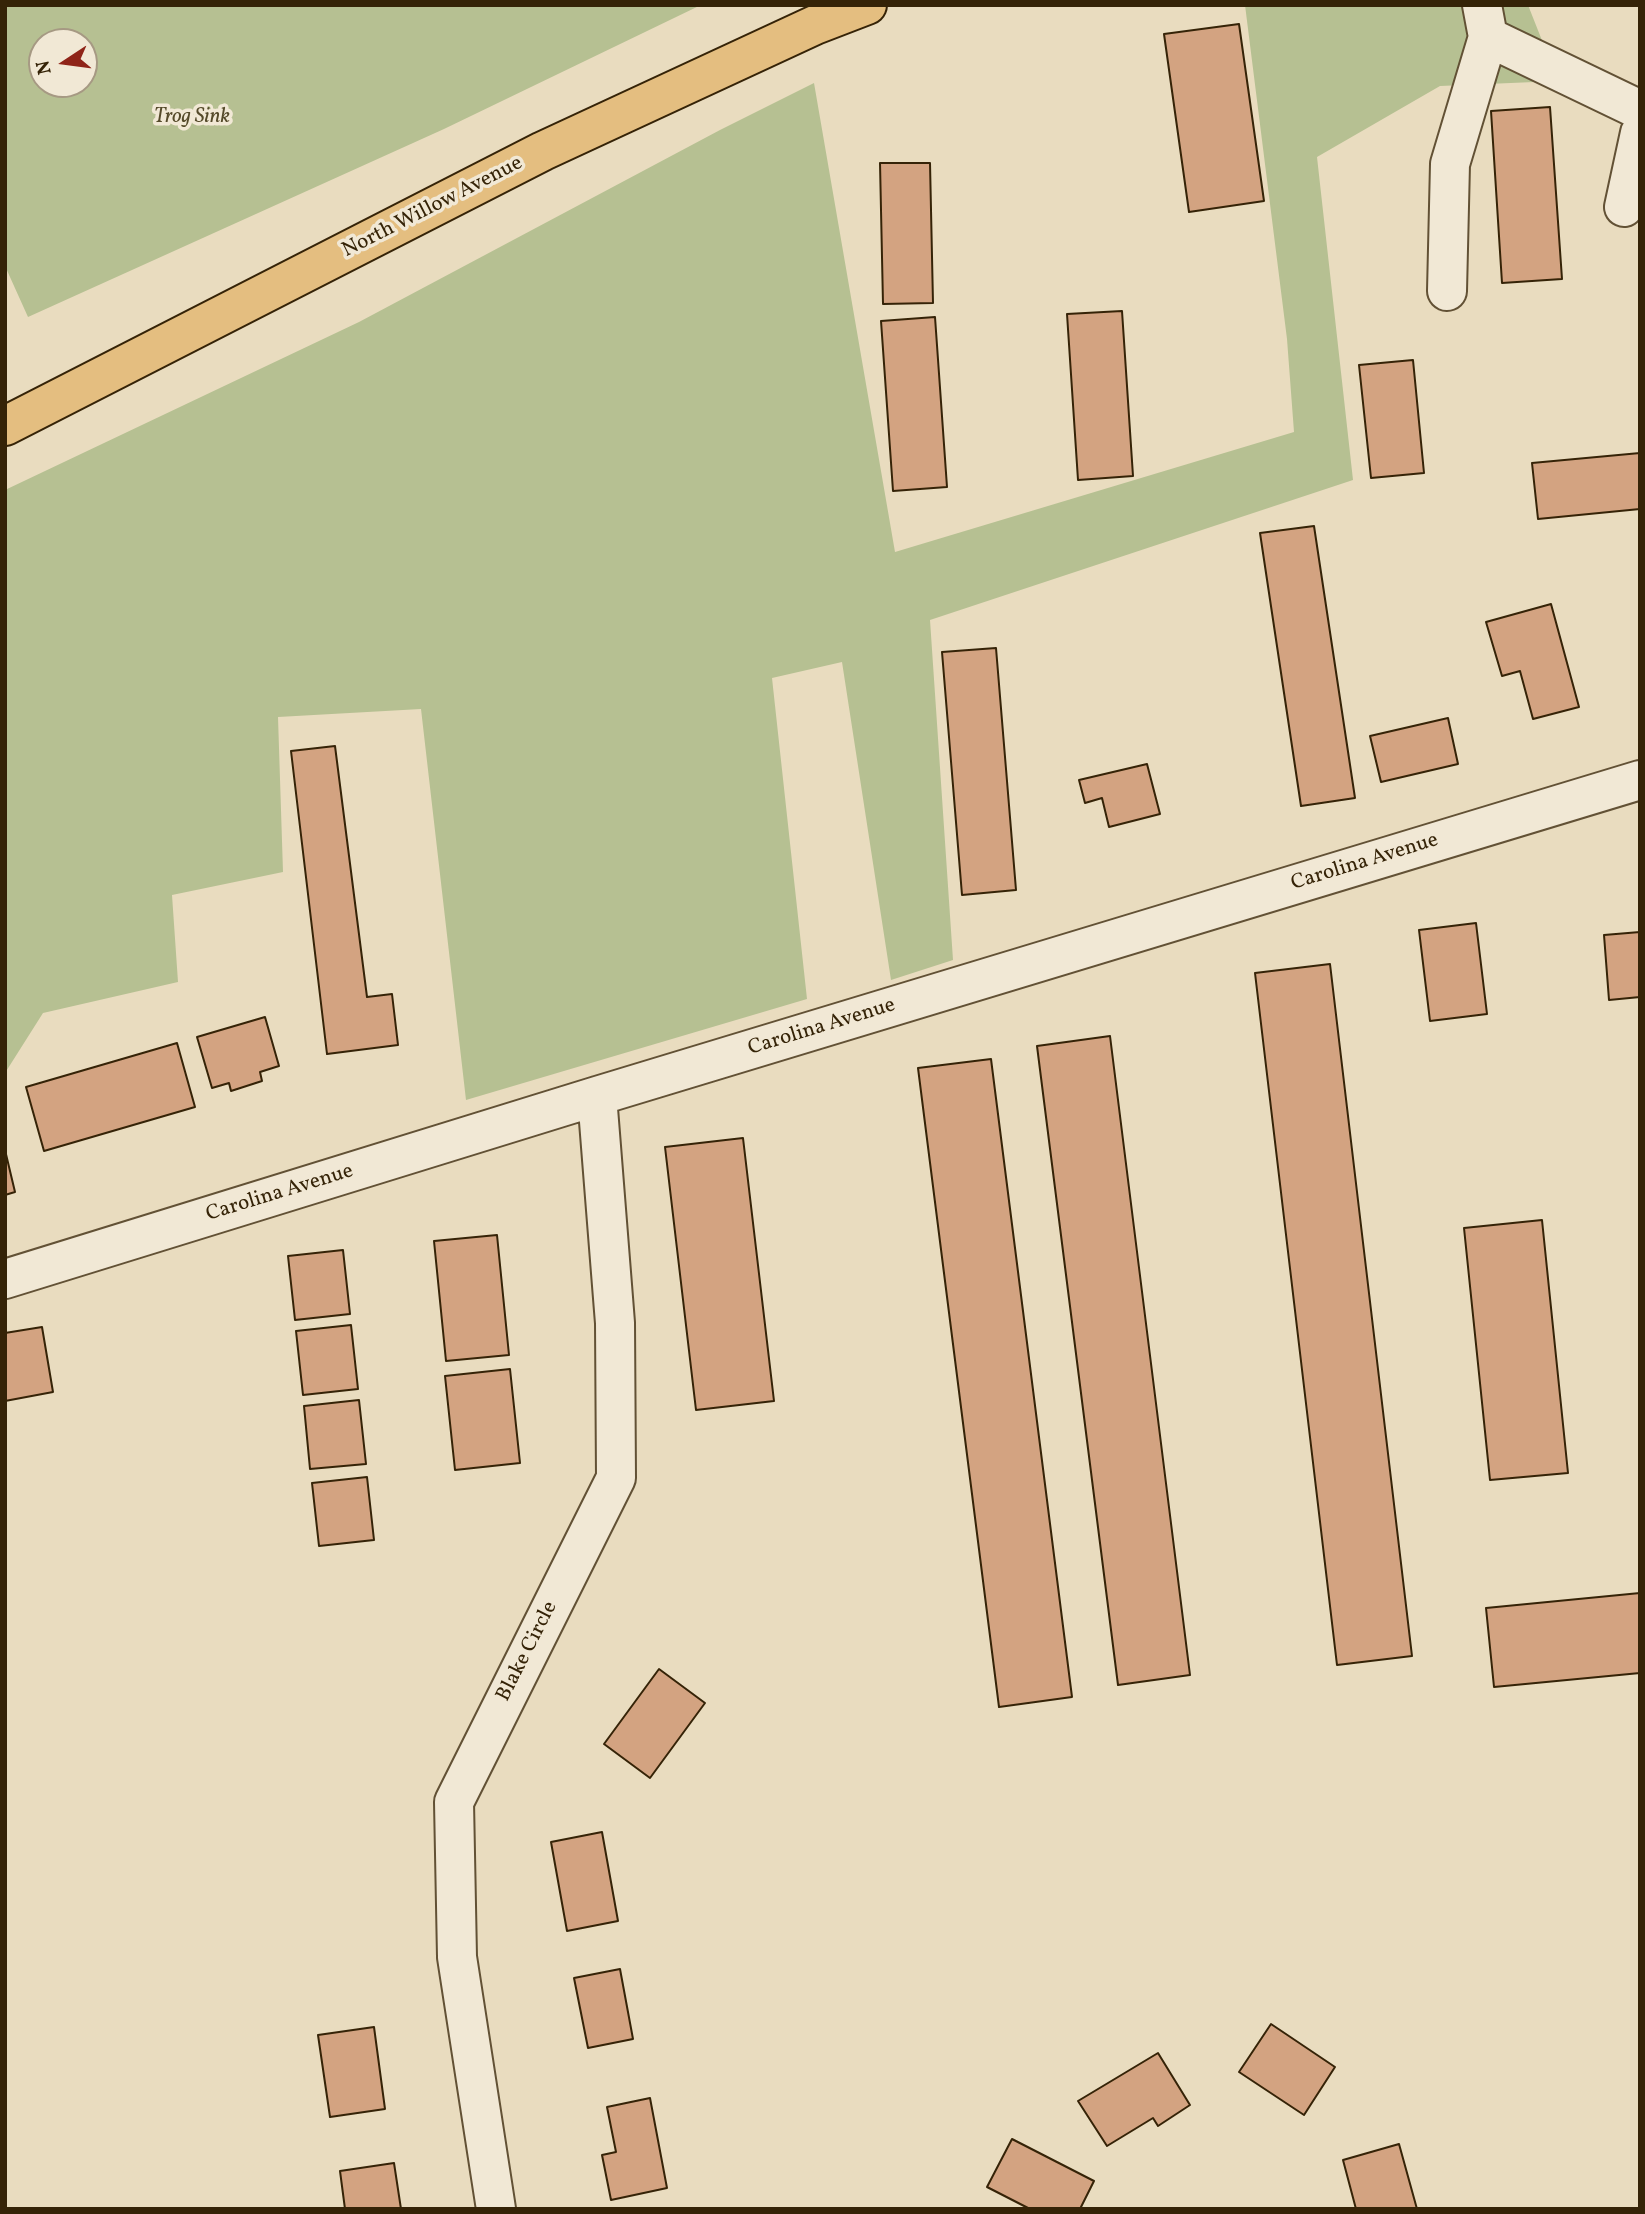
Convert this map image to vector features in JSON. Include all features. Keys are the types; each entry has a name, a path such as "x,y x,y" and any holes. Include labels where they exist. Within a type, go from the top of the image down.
{"main road":[{"name":"North Willow Avenue","path":"5,426 543,151 814,25 867,5"}],"street":[{"path":"1447,291 1450,164 1485,21 1640,110"},
{"path":"1624,207 1640,133"},
{"name":"Carolina Avenue","path":"5,1279 597,1096 1640,780"},
{"name":"Blake Circle","path":"496,2209 457,1957 454,1801 616,1478 615,1323 597,1096"}],"green space":[{"name":"Trog Sink","path":"5,5 701,5 444,129 28,317 5,266"},
{"path":"1245,5 1528,5 1558,81 1440,86 1317,157 1353,480 930,620 953,960 891,980 842,662 772,678 807,999 466,1100 421,709 278,717 283,872 172,895 178,982 43,1013 5,1073 5,490 359,322 720,130 814,83 895,552 1294,432 1287,339"}],"building":[{"path":"1239,24 1264,201 1189,212 1164,34"},
{"path":"1550,107 1562,279 1502,283 1491,111"},
{"path":"880,163 930,163 933,303 883,304"},
{"path":"1122,311 1133,476 1078,480 1067,314"},
{"path":"935,317 947,487 893,491 881,321"},
{"path":"1413,360 1424,473 1371,478 1359,365"},
{"path":"1640,453 1640,509 1538,519 1532,463"},
{"path":"1314,526 1355,798 1301,806 1260,533"},
{"path":"1551,604 1579,707 1533,719 1520,671 1502,676 1486,622"},
{"path":"996,648 1016,890 962,895 942,652"},
{"path":"1448,718 1458,764 1381,782 1370,736"},
{"path":"335,746 367,997 392,994 398,1045 327,1054 291,751"},
{"path":"1147,764 1160,814 1109,827 1102,798 1085,803 1079,780"},
{"path":"1476,923 1487,1014 1430,1021 1419,930"},
{"path":"1640,932 1640,997 1609,1000 1604,935"},
{"path":"1330,964 1412,1656 1337,1665 1255,973"},
{"path":"265,1017 279,1066 260,1072 262,1081 231,1091 229,1083 212,1088 197,1037"},
{"path":"1110,1036 1190,1675 1118,1685 1037,1046"},
{"path":"177,1043 195,1107 44,1151 26,1087"},
{"path":"991,1059 1072,1697 999,1707 918,1068"},
{"path":"743,1138 774,1401 696,1410 665,1147"},
{"path":"5,1150 15,1192 5,1195"},
{"path":"1542,1220 1568,1473 1490,1480 1464,1228"},
{"path":"497,1235 509,1355 446,1361 434,1241"},
{"path":"343,1250 350,1314 295,1320 288,1256"},
{"path":"351,1325 358,1389 303,1395 296,1331"},
{"path":"42,1327 53,1392 5,1401 5,1333"},
{"path":"510,1369 520,1463 455,1470 445,1376"},
{"path":"359,1400 366,1464 310,1469 304,1406"},
{"path":"367,1477 374,1540 319,1546 312,1483"},
{"path":"1640,1593 1640,1673 1494,1687 1486,1608"},
{"path":"659,1669 705,1703 650,1778 604,1744"},
{"path":"602,1832 618,1921 567,1931 551,1842"},
{"path":"620,1969 633,2039 588,2048 574,1978"},
{"path":"1271,2024 1335,2067 1304,2115 1239,2072"},
{"path":"374,2027 385,2109 330,2117 318,2035"},
{"path":"1158,2053 1190,2105 1158,2126 1153,2118 1107,2146 1078,2101"},
{"path":"650,2098 667,2188 611,2200 602,2155 616,2152 607,2107"},
{"path":"1012,2139 1094,2181 1080,2209 1030,2209 987,2187"},
{"path":"1399,2144 1417,2209 1356,2209 1343,2160"},
{"path":"394,2163 401,2209 345,2209 340,2171"}]}
